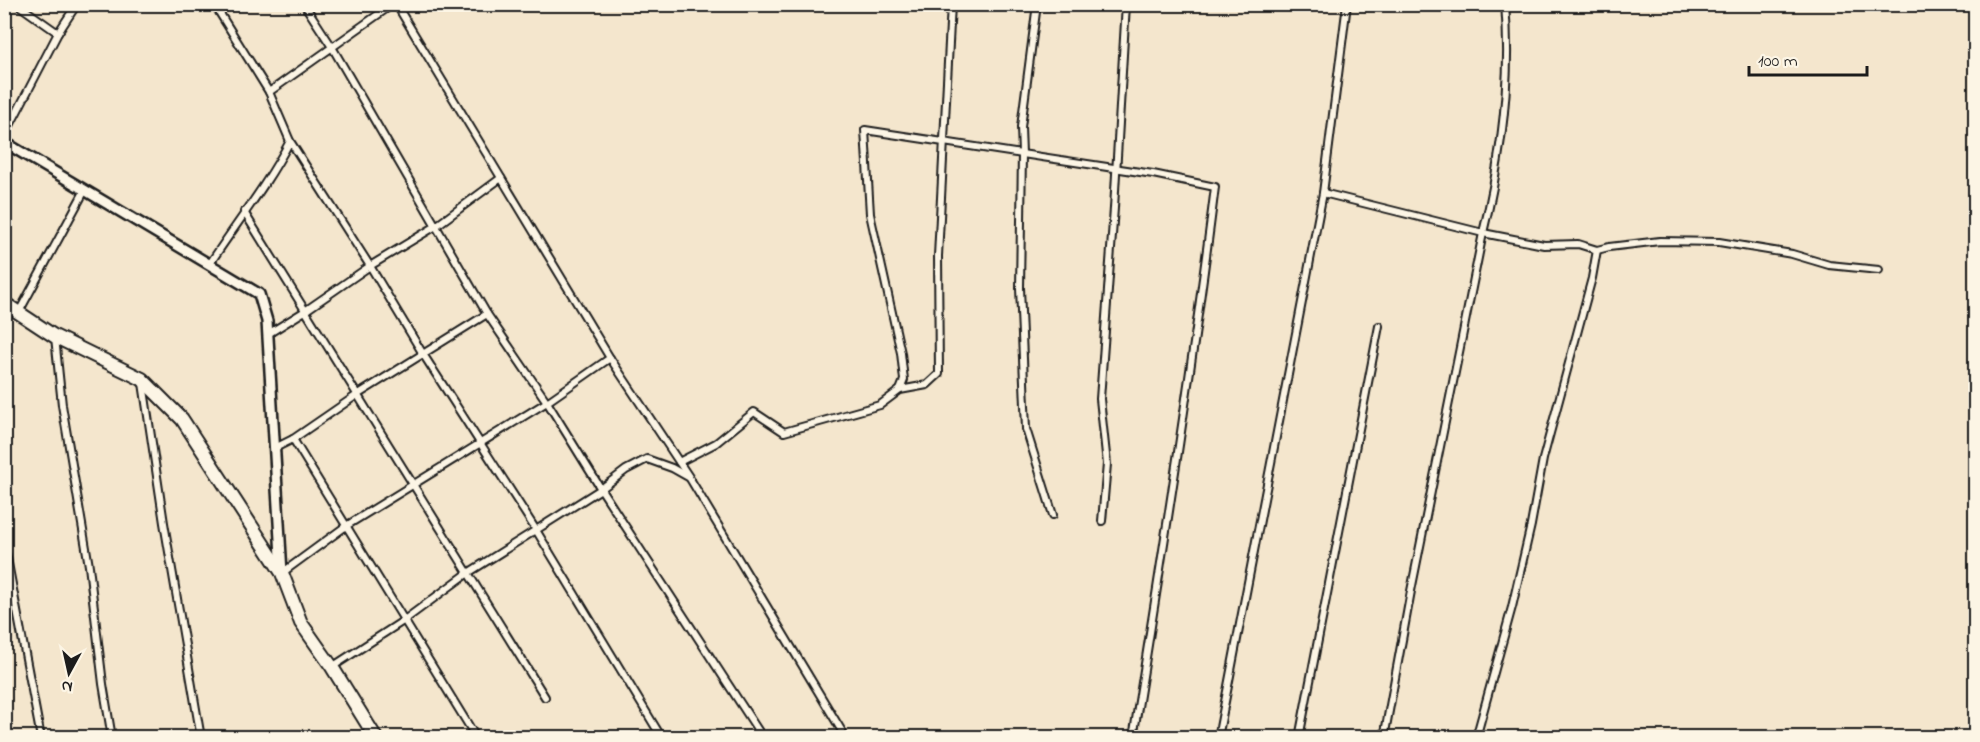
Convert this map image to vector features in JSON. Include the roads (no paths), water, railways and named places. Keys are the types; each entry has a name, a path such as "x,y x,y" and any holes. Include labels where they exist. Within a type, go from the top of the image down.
{"highway":[{"path":"4,303 54,336 142,379 183,419 282,573 301,623 332,667 376,738"}],"street":[{"path":"17,4 58,33"},
{"path":"4,137 58,33 77,4"},
{"path":"214,4 269,92 290,141 536,530 662,738"},
{"path":"304,4 332,47 487,314 547,402 763,738"},
{"path":"269,92 395,4 610,358 689,477 846,738"},
{"path":"679,462 716,443 754,412 784,432 880,405 900,390 927,385 939,374 938,256 951,4"},
{"path":"1037,4 1020,127 1022,154 1020,288 1026,429 1053,515"},
{"path":"1102,521 1107,464 1100,399 1117,169 1126,4"},
{"path":"1218,738 1323,193 1347,4"},
{"path":"1384,738 1483,233 1496,183 1505,99 1508,34 1505,4"},
{"path":"900,390 904,380 901,353 870,214 865,130 1117,169 1215,187 1198,321 1133,738"},
{"path":"209,265 274,171 290,141"},
{"path":"4,142 259,294 267,321 282,573"},
{"path":"268,334 370,266 436,226 501,178"},
{"path":"19,312 85,190"},
{"path":"1323,193 1483,233 1544,245 1578,244 1597,250 1660,241 1719,242 1792,254 1829,265 1879,270"},
{"path":"244,212 545,697"},
{"path":"1476,738 1512,607 1543,459 1592,278 1597,250"},
{"path":"275,448 487,314"},
{"path":"1299,738 1379,326"},
{"path":"54,336 62,405 89,566 112,738"},
{"path":"282,573 346,526 547,402 610,358"},
{"path":"142,379 201,738"},
{"path":"292,439 474,734"},
{"path":"332,667 403,621 468,573 601,489 626,470 647,459 689,477"},
{"path":"4,542 41,738"}]}
